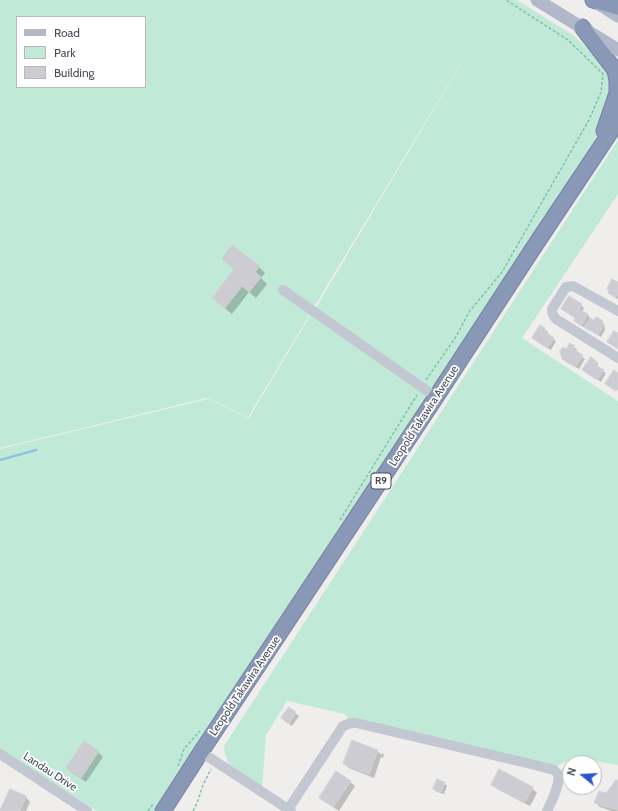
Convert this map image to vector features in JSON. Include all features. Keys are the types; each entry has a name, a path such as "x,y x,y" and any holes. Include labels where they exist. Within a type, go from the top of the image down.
{"highway":[{"path":"593,0 618,7"},
{"path":"582,28 615,70 617,81 617,93 598,151"},
{"name":"Leopold Takawira Avenue","path":"163,811 618,121"},
{"path":"598,151 618,132"}],"main road":[{"path":"537,0 618,50"},
{"path":"593,0 618,16"}],"street":[{"path":"618,311 573,286 566,287 552,309 553,317 618,358"},
{"path":"283,290 421,388 436,397"},
{"path":"201,752 289,810 343,726 356,723 535,764 554,770 558,774 559,780 547,811"},
{"name":"Landau Drive","path":"0,754 87,811"}],"path":[{"path":"421,388 457,335 469,312 502,272 589,120 601,92 603,74 568,40 506,0"},
{"path":"193,811 197,804 203,785 216,762"}],"green space":[{"path":"0,0 517,0 573,35 611,71 613,92 601,127 591,149 431,392 314,311 482,28 248,417 207,398 0,448"},
{"path":"618,140 618,194 522,338 618,401 618,765 602,762 602,755 562,755 562,764 555,767 350,722 345,714 287,701 266,735 262,788 229,764 225,755 224,746"},
{"path":"311,314 429,397 158,811 97,811 0,749 0,449 208,399 249,418"}],"building":[{"path":"232,245 260,266 255,272 261,277 249,292 242,286 225,308 212,298 234,269 222,259"},
{"path":"612,279 618,282 618,296 616,295 615,297 608,293 609,290 607,289"},
{"path":"569,296 582,304 574,317 561,309"},
{"path":"580,310 588,314 582,325 574,321"},
{"path":"596,317 602,320 603,326 598,335 584,327 590,318 594,320"},
{"path":"540,325 545,328 544,331 554,338 547,348 532,338"},
{"path":"614,331 618,333 618,349 607,342"},
{"path":"570,343 575,346 573,349 583,355 575,367 562,359 560,351 563,347 566,349"},
{"path":"591,357 596,361 594,364 604,370 597,380 582,370"},
{"path":"614,370 618,373 618,389 616,391 605,384"},
{"path":"289,707 296,712 289,724 281,718"},
{"path":"352,740 378,750 369,774 343,764"},
{"path":"84,741 99,751 81,778 66,768"},
{"path":"499,769 533,787 525,802 491,785"},
{"path":"336,771 351,781 333,807 319,798"},
{"path":"437,779 445,782 441,792 433,789"},
{"path":"616,780 618,780 618,810 594,803 597,795 602,795 602,792 606,793"},
{"path":"10,789 26,796 20,811 0,811"}],"waterway":[{"path":"0,460 36,450"}]}
